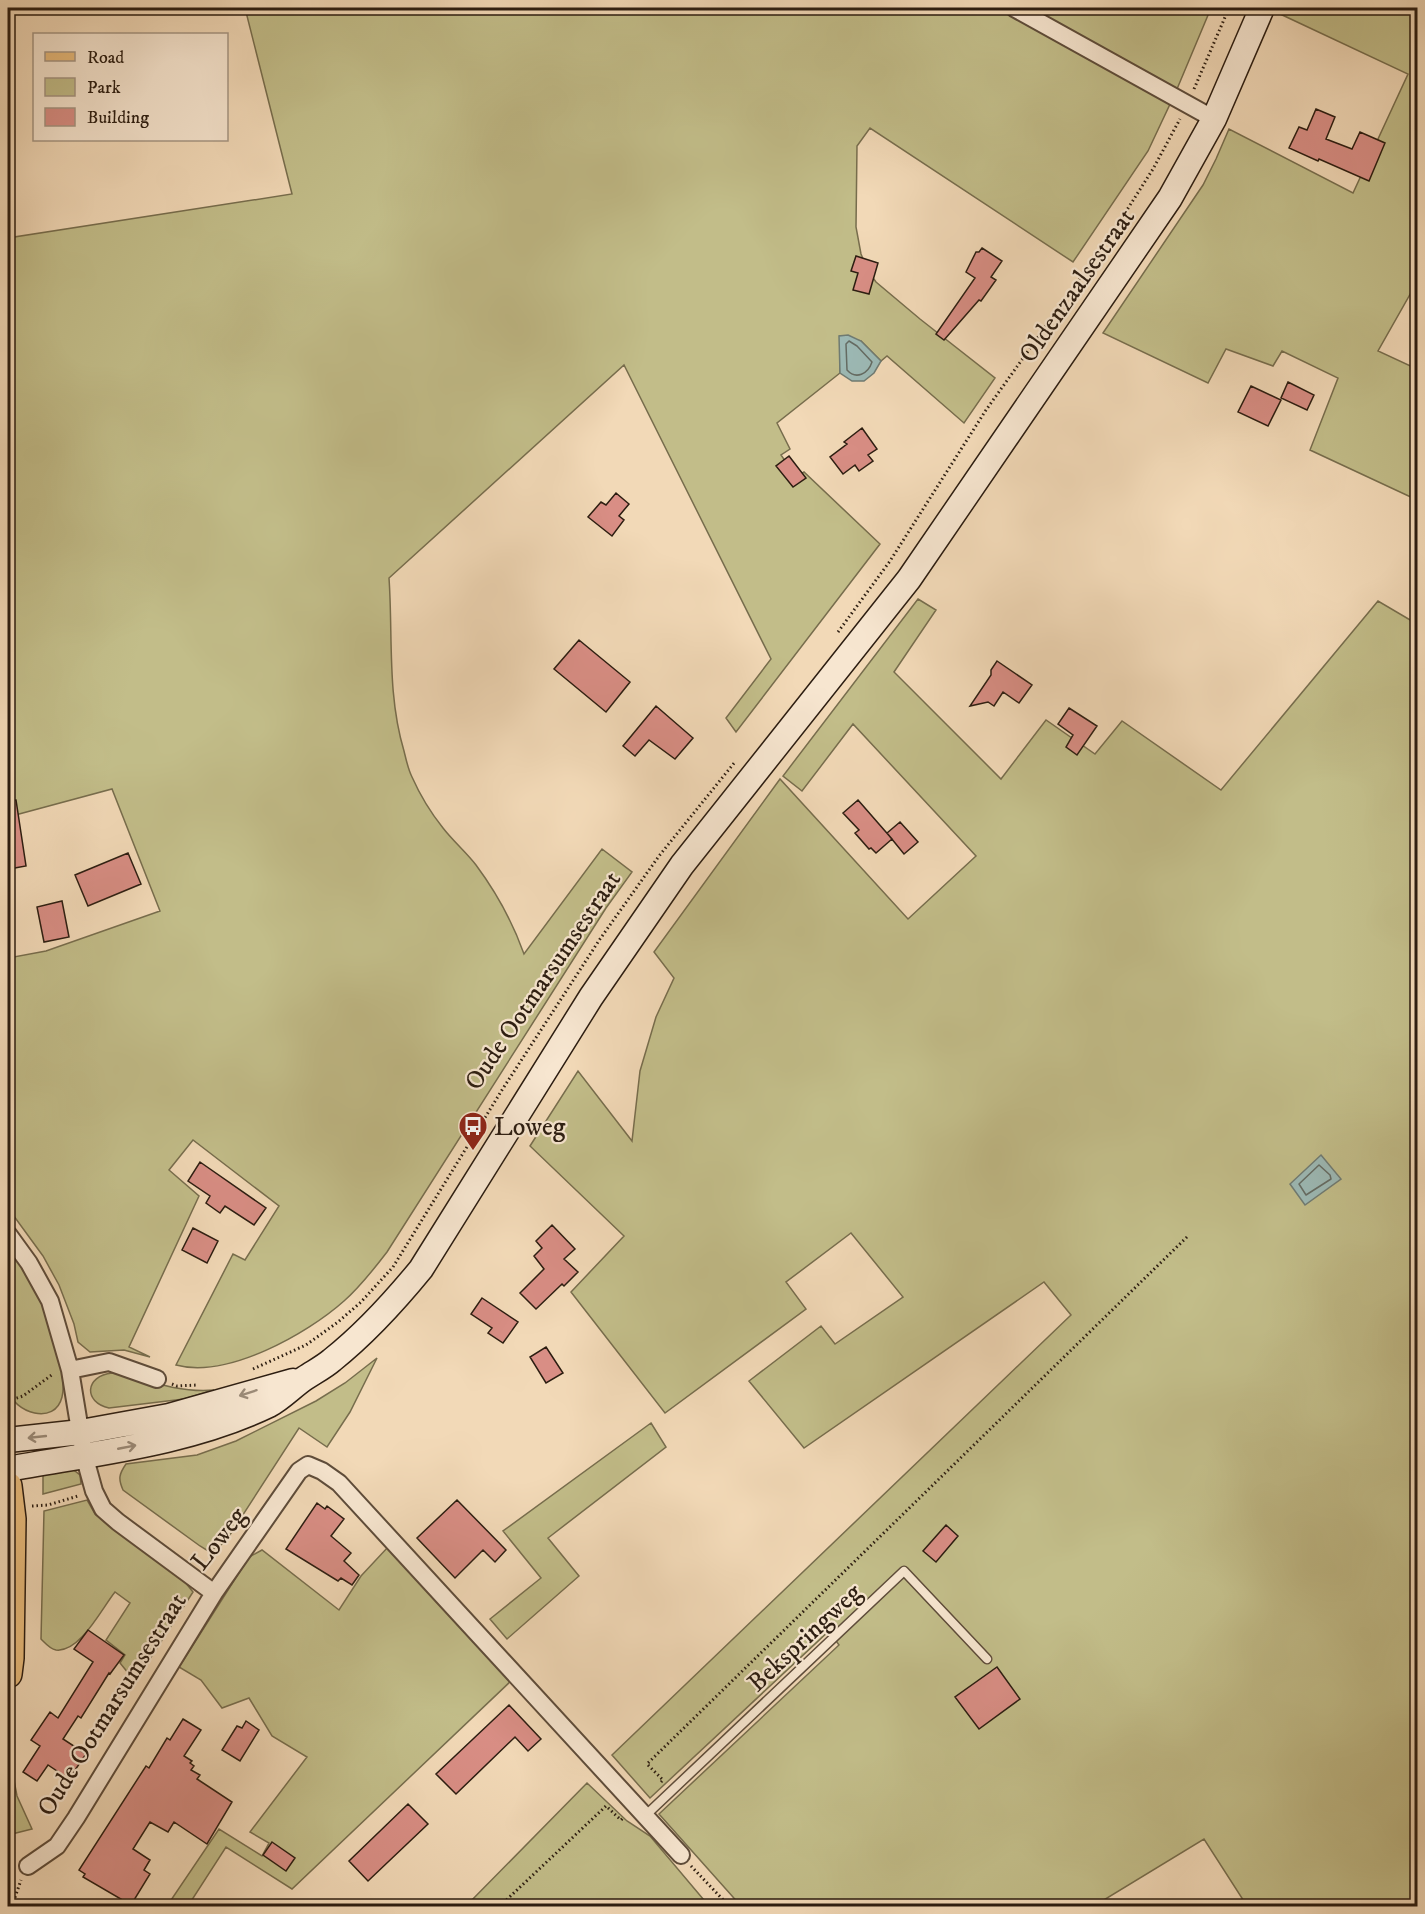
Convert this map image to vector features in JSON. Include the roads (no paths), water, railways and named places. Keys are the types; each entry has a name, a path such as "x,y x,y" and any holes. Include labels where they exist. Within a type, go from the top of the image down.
{"main road":[{"name":"Oldenzaalsestraat","path":"909,579 1170,198 1214,119 1262,8"},
{"name":"Oude Ootmarsumsestraat","path":"8,1469 176,1438 228,1422 271,1404 304,1378 331,1362 370,1327 421,1269 591,997 682,865 909,579"},
{"name":"Oude Ootmarsumsestraat","path":"8,1440 81,1432 169,1416 304,1378"},
{"path":"8,1674 12,1519 9,1497"}],"street":[{"path":"1014,8 1214,119"},
{"name":"Loweg","path":"8,1234 50,1301 70,1370 84,1455 94,1491 103,1509 117,1522 214,1593 299,1471 308,1465 322,1471 339,1483 681,1855"},
{"path":"70,1370 109,1362 157,1379"},
{"name":"Oude Ootmarsumsestraat","path":"28,1866 57,1846 214,1593"}],"lane":[{"name":"Bekspringweg","path":"645,1816 904,1571 987,1659"}],"water":[{"path":"848,335 861,341 881,361 874,373 864,381 852,381 840,373 839,336"},
{"path":"1321,1155 1341,1179 1305,1205 1290,1184"}],"place":[{"name":"Loweg","path":"473,1152"}]}
